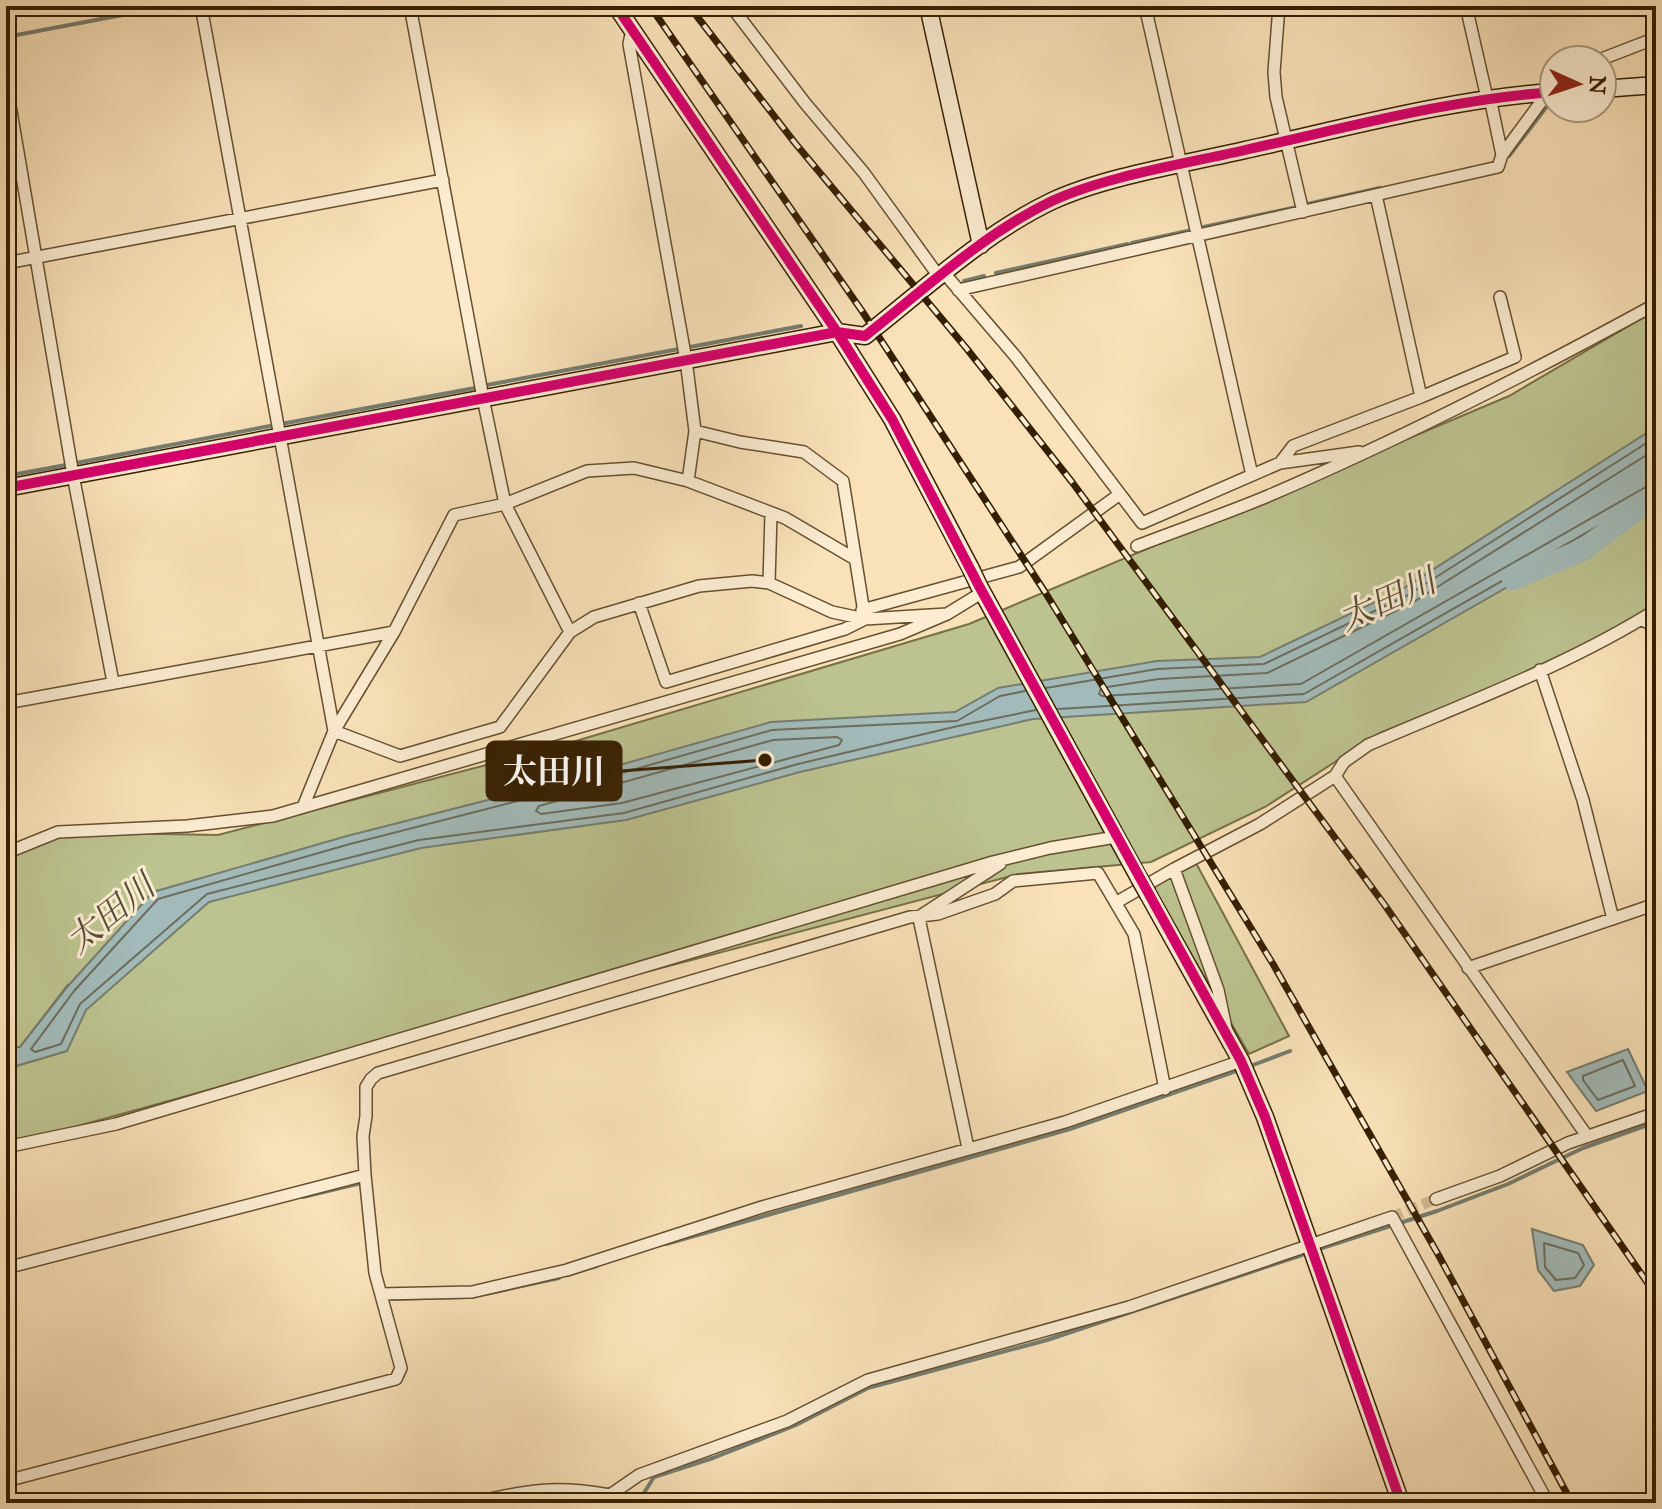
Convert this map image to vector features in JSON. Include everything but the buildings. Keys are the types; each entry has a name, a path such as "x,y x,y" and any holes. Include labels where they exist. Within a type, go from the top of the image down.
{"street":[{"path":"201,6 334,731"},
{"path":"410,6 505,504 570,632"},
{"path":"616,6 837,332 892,419 981,589 1241,1061 1265,1117 1401,1503"},
{"path":"731,6 942,276 1016,357 1142,523 1280,463 1365,452"},
{"path":"928,6 981,245"},
{"path":"1145,6 1252,475"},
{"path":"1279,6 1274,72 1285,141 1303,212"},
{"path":"1466,6 1502,155"},
{"path":"632,29 629,44 686,360 695,431 688,481"},
{"path":"1618,53 1656,38"},
{"path":"6,82 73,475 113,682"},
{"path":"1618,88 1656,85"},
{"path":"860,371 865,336 981,245 1022,217 1068,194 1285,141 1488,98 1538,92"},
{"path":"958,290 1498,167 1502,155 1538,108"},
{"path":"6,263 443,180"},
{"path":"1376,195 1421,397"},
{"path":"1280,463 1293,446 1515,357 1500,297"},
{"path":"1137,546 1267,496 1365,452 1571,351 1656,304"},
{"path":"6,488 837,332 865,336"},
{"path":"695,431 804,452 843,481 863,614"},
{"path":"303,807 334,731 394,632 454,515 505,504 587,471 634,468 688,481 785,518 855,559"},
{"path":"639,603 666,682 845,629 863,614 1019,567 1120,494"},
{"path":"769,583 771,513"},
{"path":"334,731 400,756 500,727 570,632 594,617 699,586 752,581 769,583 832,612 947,614"},
{"path":"6,853 58,832 201,825 273,816 900,634 947,614 981,589"},
{"path":"1117,902 1260,824 1335,776 1344,762 1368,745 1540,670 1623,631 1656,610"},
{"path":"1642,619 1656,628"},
{"path":"6,703 394,632"},
{"path":"1540,670 1583,800 1613,919"},
{"path":"1335,776 1587,1136"},
{"path":"6,1147 116,1124 355,1050 1007,859 1115,835"},
{"path":"920,916 1007,859"},
{"path":"1174,869 1218,990 1226,1034"},
{"path":"6,1481 396,1379 401,1368 375,1273 365,1175 363,1136 366,1087 378,1073 920,916 938,914 995,894 1013,881 1098,873 1134,934 1165,1089"},
{"path":"1468,968 1656,904"},
{"path":"920,916 968,1148"},
{"path":"381,1294 452,1294 519,1283 567,1270 762,1207 1065,1122 1241,1061"},
{"path":"1436,1199 1500,1176 1587,1136 1656,1113"},
{"path":"6,1268 365,1175"},
{"path":"473,1503 523,1491 571,1488 610,1495 639,1475 787,1421 868,1380 1129,1307 1392,1217 1548,1503"}],"green space":[{"path":"1656,310 1656,607 1589,648 1380,733 1265,807 1151,862 1019,874 410,1034 6,1146 6,1069 67,1051 67,986 20,1047 6,1047 6,860 58,832 218,835 559,746 969,624 1509,396"},
{"path":"1196,863 1289,1036 1249,1054 1152,887"}],"water":[{"path":"1656,427 1656,502 1306,702 1033,719 800,772 626,820 421,848 209,902 86,1010 67,1051 6,1069 6,1047 20,1047 68,986 153,892 347,836 574,778 771,722 955,712 998,688 1157,661 1260,657 1404,588"},
{"path":"1628,1049 1648,1091 1596,1111 1567,1072"},
{"path":"1532,1229 1583,1245 1594,1265 1580,1286 1554,1291 1538,1270"}],"waterway":[{"path":"6,37 170,6"},
{"path":"1509,156 1538,118"},
{"path":"1303,205 1380,188"},
{"path":"1199,228 1297,207"},
{"path":"1132,243 1192,230"},
{"path":"996,273 1128,244"},
{"path":"964,281 984,276"},
{"path":"690,347 801,326"},
{"path":"487,385 679,349"},
{"path":"281,424 475,388"},
{"path":"76,463 270,426"},
{"path":"6,476 66,465"},
{"name":"太田川","path":"1513,579 1583,550 1656,495"},
{"path":"1248,1067 1290,1051"},
{"path":"666,1244 1070,1129 1239,1070"},
{"path":"1322,1248 1437,1211 1508,1184 1583,1148 1656,1122"},
{"path":"303,1197 361,1183 361,1186"},
{"path":"630,1503 642,1496 654,1477 713,1458 796,1425 868,1388 1047,1340 1302,1255"},
{"path":"567,1275 597,1266"},
{"path":"485,1294 559,1278"},
{"path":"386,1299 465,1297"}],"tunnel":[{"path":"1392,1217 1436,1199"}],"railway":[{"path":"650,6 862,311 1045,592 1273,964 1439,1256 1572,1503"},
{"path":"689,6 795,143 967,349 1072,482 1384,904 1656,1295"}],"cycle path":[{"path":"616,6 837,332 892,419 979,586 1241,1061 1265,1117 1401,1503"},
{"path":"6,488 837,332 865,336 1002,229 1073,192 1146,171 1398,115 1538,94"}],"place":[{"name":"太田川","path":"765,760"}]}
